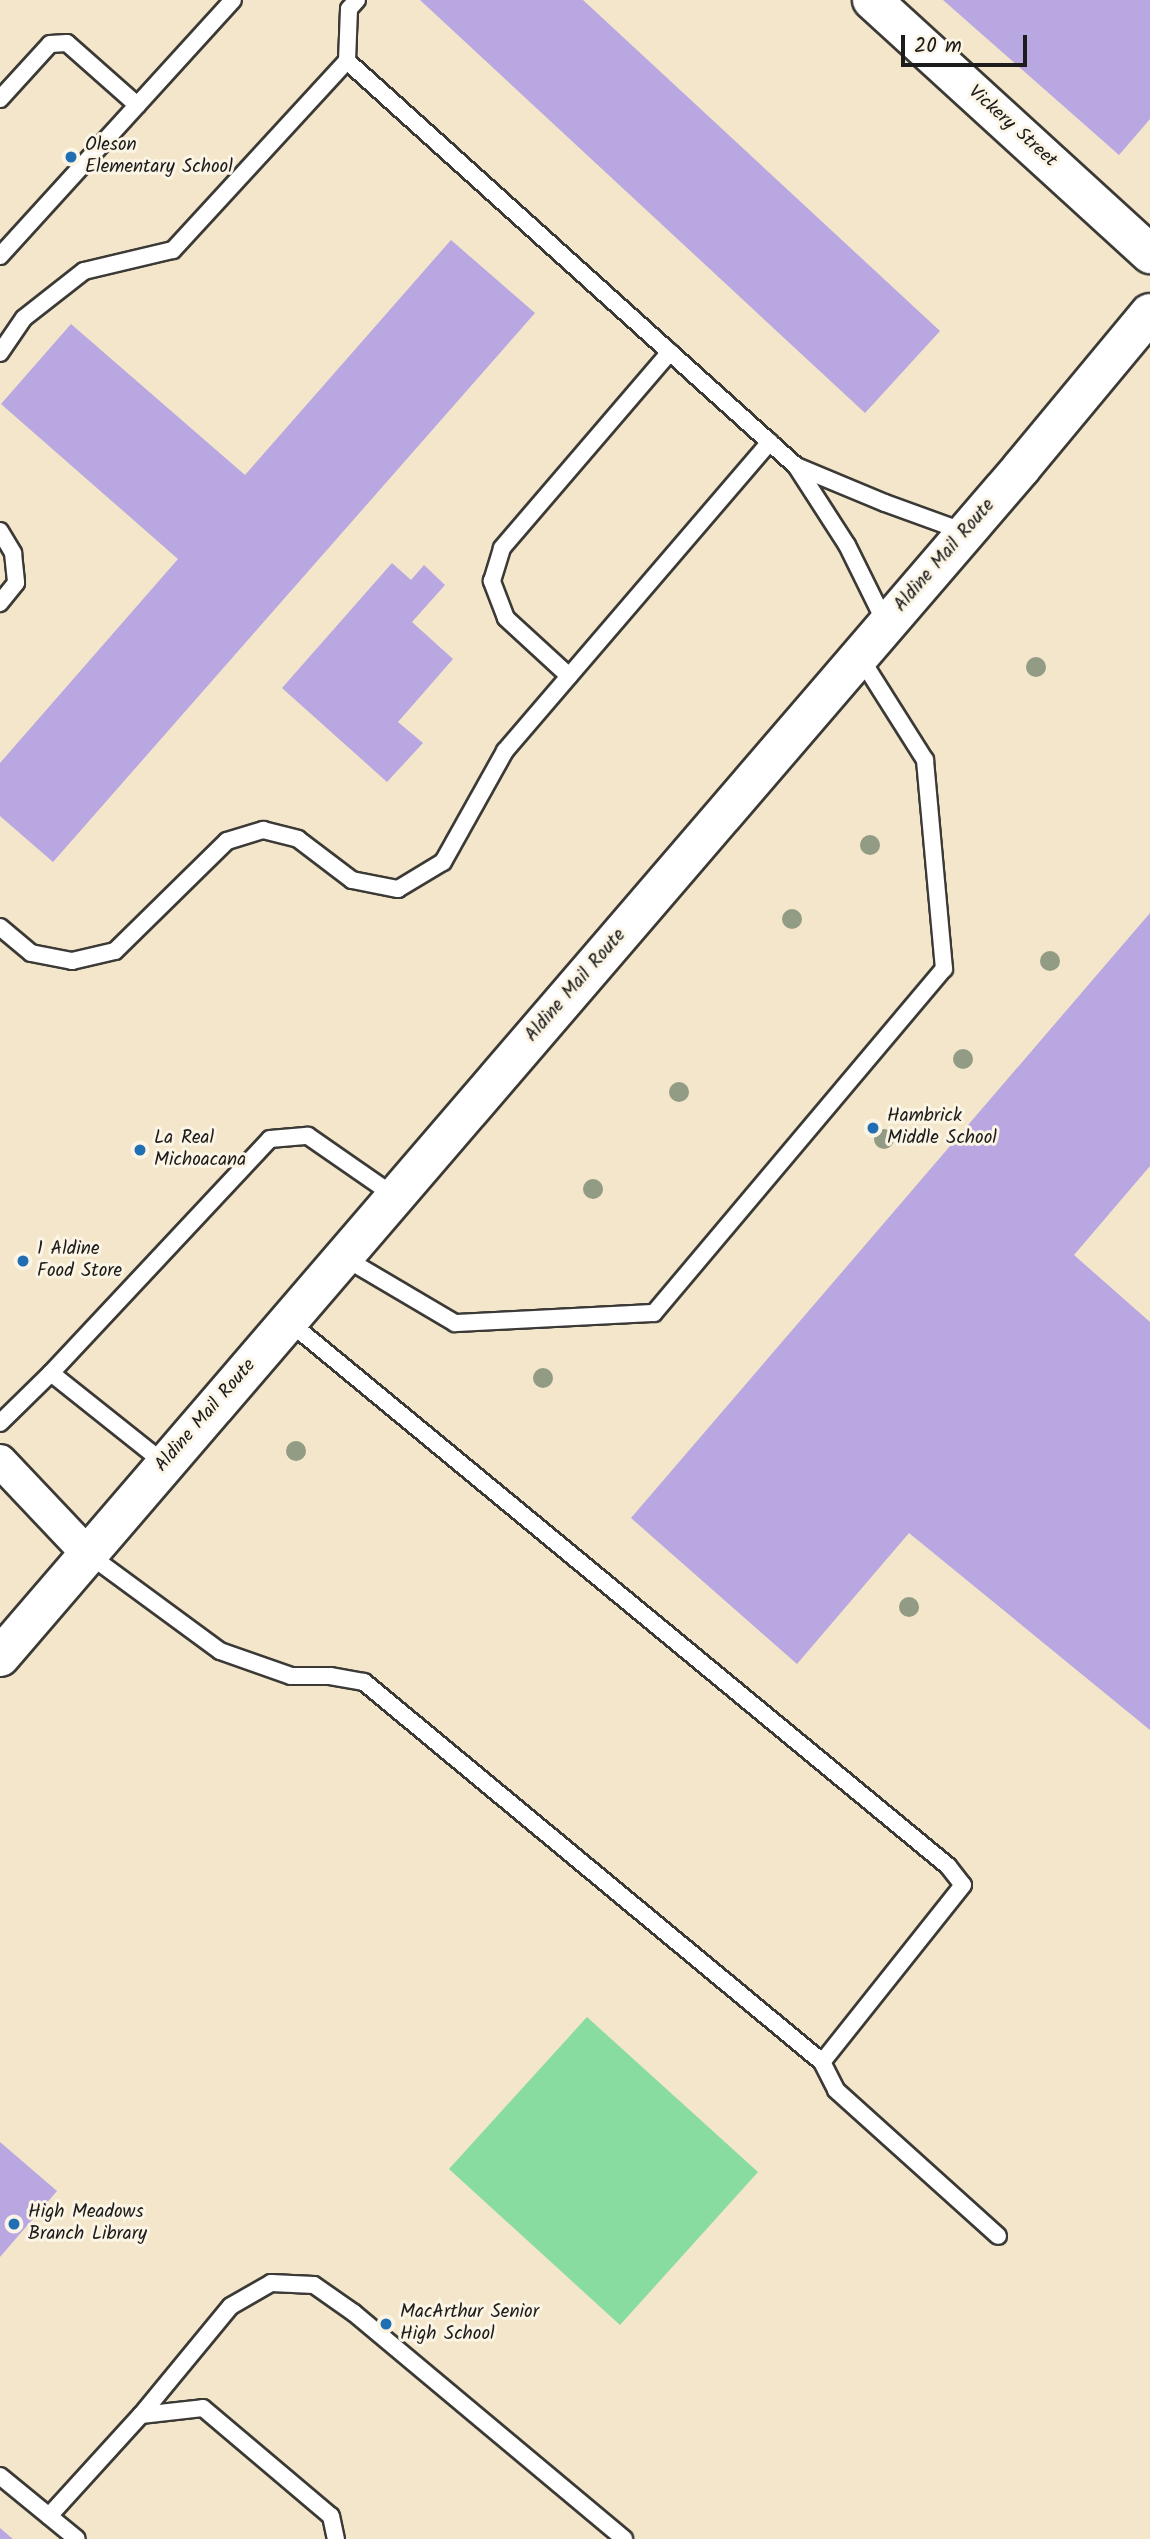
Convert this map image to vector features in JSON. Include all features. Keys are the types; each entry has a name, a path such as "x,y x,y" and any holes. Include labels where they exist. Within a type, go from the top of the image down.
{"main road":[{"name":"Vickery Street","path":"872,0 1150,254"},
{"name":"Aldine Mail Route","path":"0,1657 1150,313"}],"street":[{"path":"0,1461 88,1554"}],"lane":[{"path":"0,256 233,0"},
{"path":"0,353 24,318 84,271 173,250 347,61 349,9 357,0"},
{"path":"0,99 50,44 67,43 137,105"},
{"path":"347,61 796,466 847,545 886,624"},
{"path":"569,676 506,618 492,581 502,548 670,352"},
{"path":"0,927 30,953 72,961 115,951 227,841 263,830 298,839 352,880 398,889 443,862 505,751 770,442"},
{"path":"796,466 965,532"},
{"path":"0,531 13,553 16,583 0,603"},
{"path":"343,1258 455,1323 654,1313 944,969 925,760 859,655"},
{"path":"0,1423 51,1373 270,1139 308,1136 396,1197"},
{"path":"288,1321 948,1866 963,1885 822,2062"},
{"path":"51,1373 164,1463"},
{"path":"88,1554 220,1651 291,1676 330,1676 364,1682 822,2062 836,2090 998,2236"},
{"path":"49,2516 142,2415 231,2306 271,2283 314,2285 354,2314 624,2539"},
{"path":"142,2415 203,2408 331,2516 336,2539"},
{"path":"0,2476 77,2539"}],"green space":[{"path":"587,2017 758,2172 620,2325 449,2169"}],"building":[{"path":"420,0 583,0 940,331 865,413"},
{"path":"943,0 1150,0 1150,119 1119,155"},
{"path":"451,240 535,313 53,862 0,816 0,763 178,559 1,404 71,324 245,475"},
{"path":"392,563 411,580 424,565 445,585 412,622 453,659 398,722 423,743 387,782 282,688"},
{"path":"1150,913 1150,1166 1074,1255 1150,1322 1150,1730 909,1533 797,1664 631,1518"},
{"name":"High Meadows Branch Library","path":"0,2142 57,2191 0,2257"},
{"path":"0,2528 13,2539 0,2539"}],"place":[{"name":"Oleson Elementary School","path":"71,157"},
{"name":"Hambrick Middle School","path":"873,1128"},
{"name":"La Real Michoacana","path":"140,1150"},
{"name":"1 Aldine Food Store","path":"23,1261"},
{"name":"High Meadows Branch Library","path":"14,2224"},
{"name":"MacArthur Senior High School","path":"386,2324"}]}
